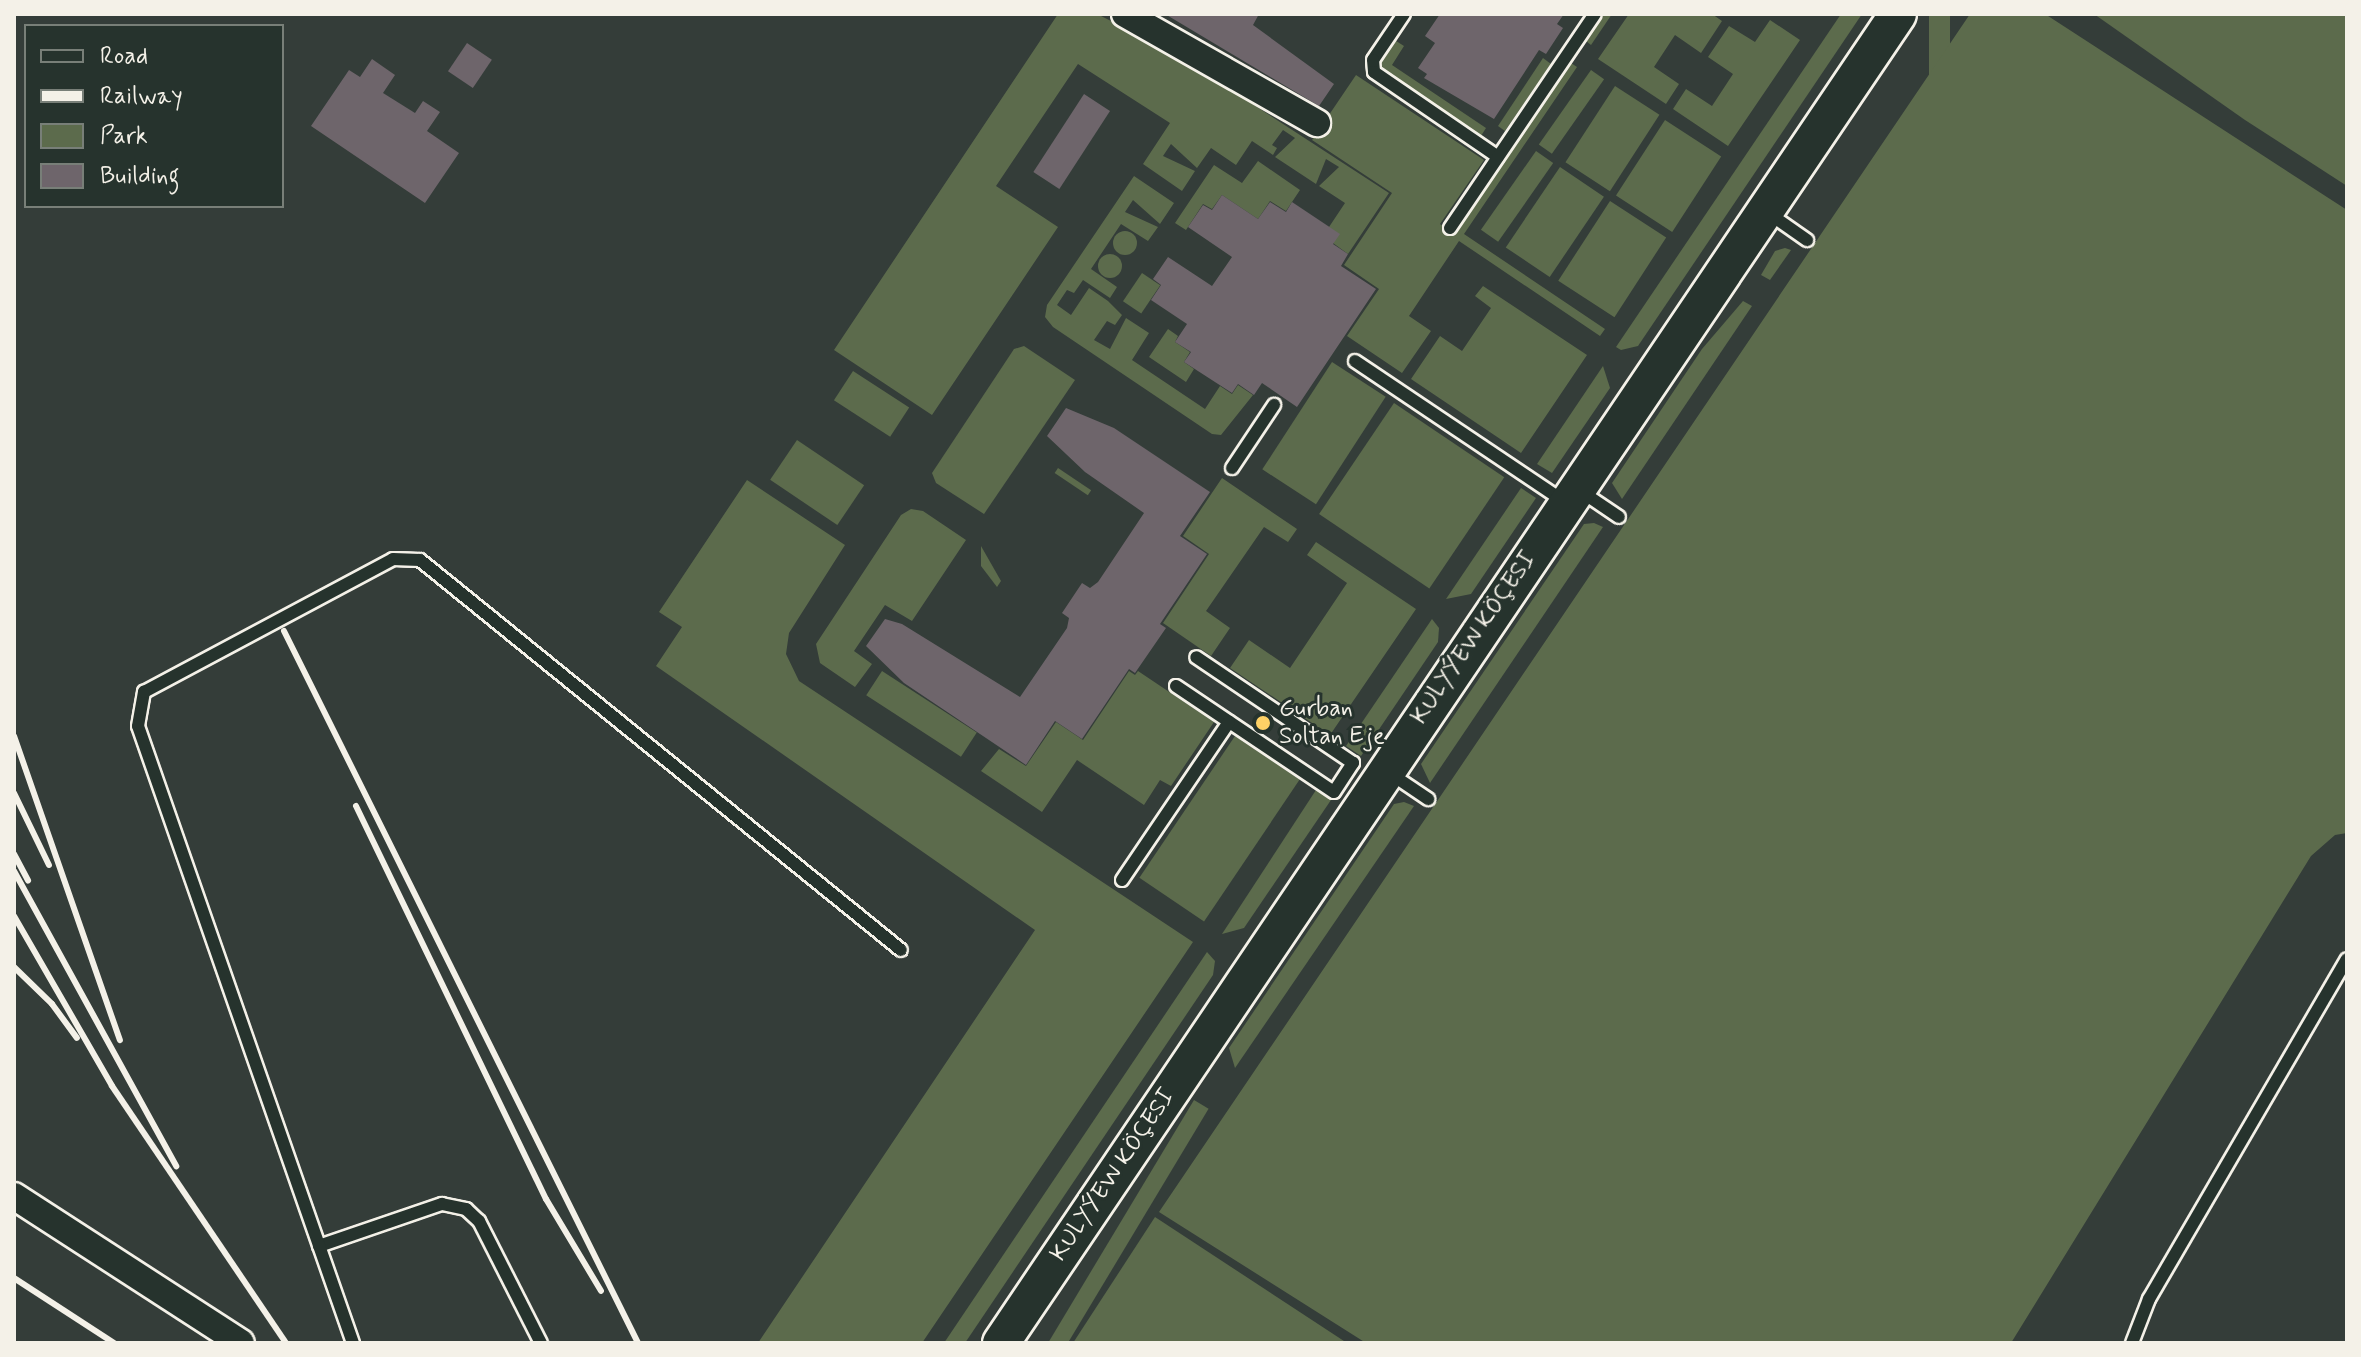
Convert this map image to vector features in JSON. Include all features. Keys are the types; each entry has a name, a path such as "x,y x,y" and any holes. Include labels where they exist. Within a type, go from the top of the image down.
{"street":[{"path":"1125,14 1317,123"},
{"name":"KULYÝEW KÖÇESI","path":"1001,1343 1366,780 1571,496 1898,14"},
{"path":"14,1196 241,1343"}],"lane":[{"path":"1404,14 1373,60 1374,72 1498,157"},
{"path":"1450,228 1595,14"},
{"path":"1764,211 1807,240"},
{"path":"1355,361 1571,496 1619,517"},
{"path":"1232,468 1274,405"},
{"path":"353,1343 138,726 137,709 144,692 393,559 420,560 901,950"},
{"path":"1196,657 1353,763 1366,780 1428,799"},
{"path":"1176,686 1334,792 1366,780"},
{"path":"1122,880 1229,722"},
{"path":"2132,1343 2149,1299 2347,959"},
{"path":"319,1246 442,1204 466,1209 479,1221 541,1343"}],"green space":[{"path":"1058,14 1097,14 1171,51 1389,193 1348,254 1333,243 1329,227 1345,203 1319,186 1339,167 1326,159 1316,184 1275,157 1295,138 1283,130 1272,145 1277,148 1273,155 1252,141 1236,165 1211,148 1197,168 1171,144 1163,156 1195,171 1182,191 1143,164 1170,123 1078,64 996,186 1058,227 932,415 834,350"},
{"path":"1604,14 1612,14 1591,45 1586,41"},
{"path":"1629,14 1712,14 1722,21 1701,53 1675,35 1654,67 1679,84 1666,104 1598,59"},
{"path":"1841,14 1862,14 1638,346 1621,350 1616,347"},
{"path":"1929,14 1950,14 1950,253 1929,253"},
{"path":"1970,14 2045,14 2347,210 2347,833 2335,835 2311,856 2011,1343 1366,1343 1159,1212"},
{"path":"2094,14 2347,14 2347,186 2245,120"},
{"path":"1770,20 1800,40 1728,146 1673,109 1686,89 1712,106 1733,74 1708,57 1729,26 1755,42"},
{"path":"1393,39 1404,46 1392,65 1486,128 1481,136 1381,68 1379,61"},
{"path":"1543,58 1551,64 1505,131 1498,126"},
{"path":"1571,63 1577,67 1464,234 1605,329 1600,336 1459,241 1409,316 1431,331 1402,373 1347,336 1379,289 1344,265 1392,193 1312,140 1356,75 1484,160 1440,224 1455,235"},
{"path":"1591,70 1604,79 1552,154 1539,145"},
{"path":"1615,86 1659,115 1610,191 1565,162"},
{"path":"1665,120 1721,156 1672,232 1616,195"},
{"path":"1536,151 1553,163 1498,242 1481,230"},
{"path":"1258,161 1300,190 1286,211 1270,201 1258,219 1222,195 1212,209 1203,204 1186,230 1175,223 1214,165 1242,183"},
{"path":"1560,167 1604,197 1550,277 1506,247"},
{"path":"1134,176 1174,203 1160,224 1133,200 1125,212 1158,227 1148,241 1121,224 1091,269 1117,287 1110,298 1083,280 1074,293 1067,290 1057,305 1071,315 1089,288 1108,301 1122,315 1115,325 1107,321 1094,340 1110,349 1126,318 1149,333 1132,360 1205,409 1220,386 1232,394 1238,385 1253,395 1221,435 1212,434 1053,327 1045,317 1047,305"},
{"path":"1610,201 1666,237 1614,317 1558,281"},
{"path":"1125,231 1136,238 1137,243 1130,254 1125,255 1114,248 1113,243 1120,232"},
{"path":"1791,250 1770,280 1761,275 1775,251"},
{"path":"1110,254 1121,261 1122,266 1115,277 1110,278 1099,271 1098,266 1105,255"},
{"path":"1142,273 1160,285 1141,313 1123,301"},
{"path":"1483,286 1587,355 1521,453 1411,379 1440,336 1462,351 1491,308 1475,296"},
{"path":"1743,301 1752,306 1622,499 1612,483 1702,349"},
{"path":"1168,329 1178,336 1175,342 1190,352 1184,362 1194,369 1186,382 1149,357"},
{"path":"1024,346 1075,380 984,514 936,483 932,473 1014,349"},
{"path":"1332,362 1386,397 1316,504 1262,469"},
{"path":"1603,366 1610,388 1552,473 1537,464"},
{"path":"853,371 909,407 890,437 834,400"},
{"path":"1394,403 1504,477 1429,588 1319,514"},
{"path":"797,440 864,485 837,525 770,480"},
{"path":"1058,468 1091,490 1088,495 1055,473"},
{"path":"1222,478 1297,529 1288,542 1264,527 1206,611 1230,628 1211,656 1163,623 1209,554 1183,536"},
{"path":"747,480 845,545 789,633 786,654 799,681 1193,942 922,1343 758,1343 1035,930 656,666 682,627 659,612"},
{"path":"1521,488 1536,498 1471,594 1446,599"},
{"path":"911,509 923,511 966,540 912,621 885,605 854,651 872,664 855,687 820,663 816,644 901,515"},
{"path":"1594,523 1603,527 1430,783 1421,764 1584,524"},
{"path":"1316,542 1416,609 1330,735 1230,668 1249,640 1290,668 1347,583 1307,555"},
{"path":"981,546 1001,581 997,587 981,566"},
{"path":"1432,619 1439,628 1438,642 1361,756 1346,746"},
{"path":"882,671 977,733 961,757 866,695"},
{"path":"1129,671 1135,675 1138,671 1214,722 1171,786 1160,780 1144,805 1077,760 1042,812 981,771 999,749 1026,766 1056,722 1083,740"},
{"path":"1235,736 1300,780 1204,921 1139,878"},
{"path":"1316,790 1331,800 1244,928 1222,934"},
{"path":"1404,802 1414,806 1235,1068 1229,1048 1394,804"},
{"path":"1207,952 1215,961 1213,975 965,1343 944,1343"},
{"path":"1194,1100 1209,1109 1068,1343 1048,1343"},
{"path":"1155,1217 1347,1343 1073,1343"}],"building":[{"path":"1165,14 1259,14 1253,25 1334,84 1319,106"},
{"path":"1440,14 1564,14 1557,24 1563,28 1546,54 1539,50 1494,119 1424,78 1427,74 1418,68 1435,43 1425,36"},
{"path":"467,43 492,60 473,88 448,71"},
{"path":"372,59 395,75 383,93 415,113 423,101 440,112 427,131 459,153 425,203 311,126 349,70 360,77"},
{"path":"1084,94 1110,111 1059,189 1033,172"},
{"path":"1222,195 1258,219 1270,202 1286,212 1292,202 1340,234 1333,244 1348,254 1341,266 1376,289 1297,407 1262,383 1254,395 1238,384 1232,393 1184,362 1191,352 1175,342 1187,324 1151,300 1161,285 1153,279 1168,257 1212,286 1232,257 1188,227 1203,205 1212,210"},
{"path":"1066,408 1114,428 1210,492 1180,536 1207,554 1160,624 1166,628 1135,673 1129,669 1082,739 1055,721 1026,765 904,683 866,646 885,619 902,624 1020,697 1067,628 1069,618 1062,613 1082,583 1090,588 1098,582 1144,513 1085,472 1047,436"}],"railway":[{"path":"284,631 638,1343"},
{"path":"14,736 120,1040"},
{"path":"14,793 49,865"},
{"path":"356,806 546,1199 601,1291"},
{"path":"14,854 28,880"},
{"path":"14,871 176,1166"},
{"path":"14,916 112,1086 286,1343"},
{"path":"14,967 52,1004 77,1038"},
{"path":"14,1278 114,1343"}],"place":[{"name":"Gurban Soltan Eje","path":"1263,723"}]}
